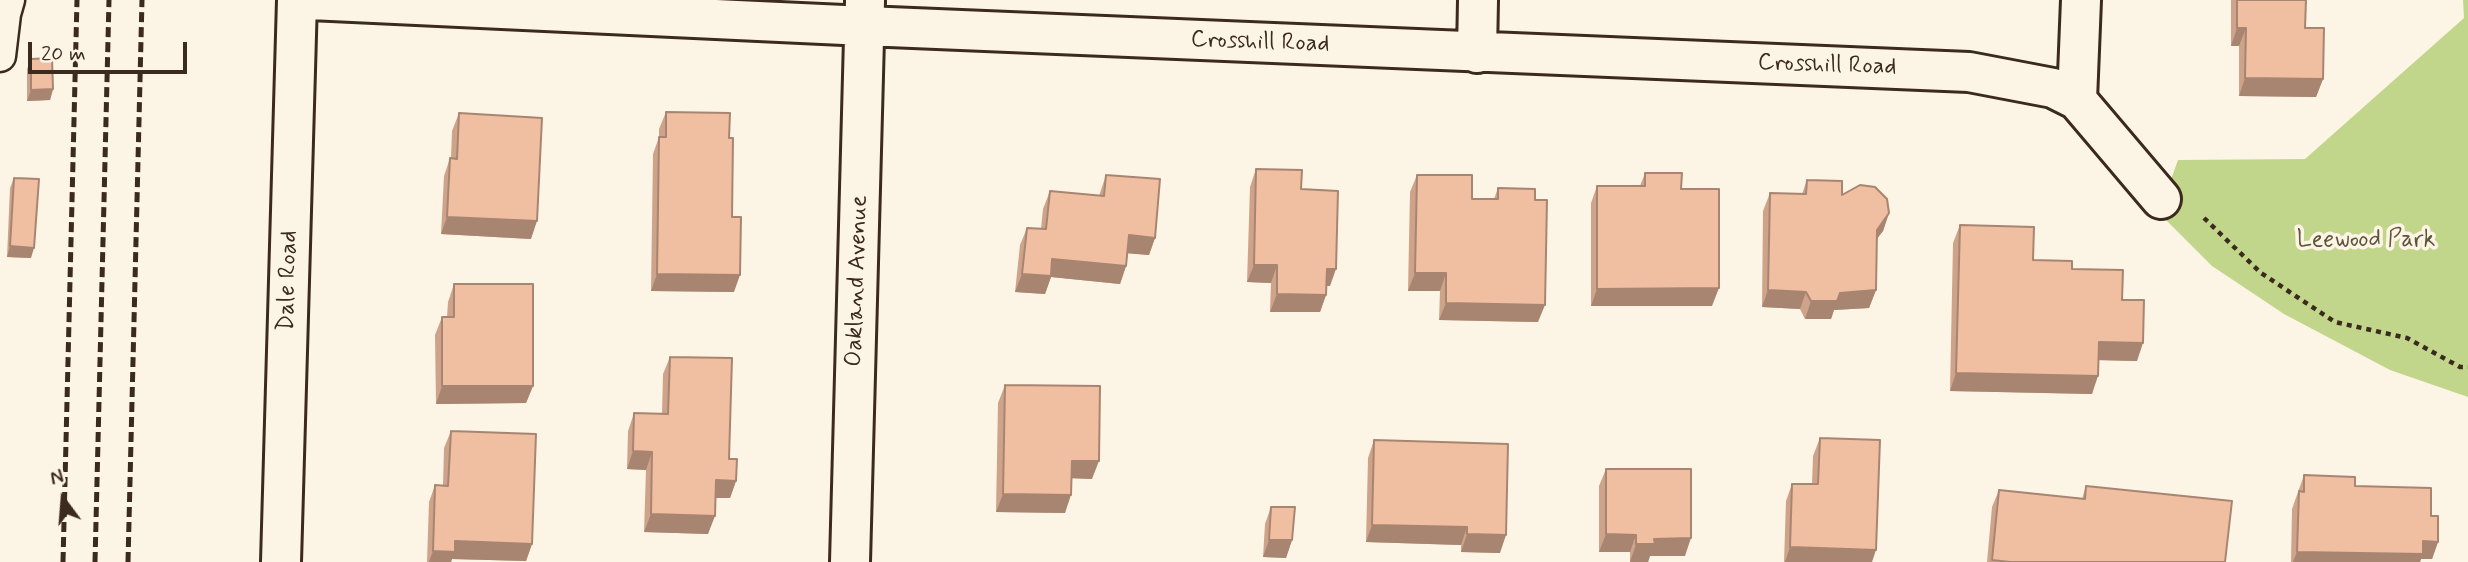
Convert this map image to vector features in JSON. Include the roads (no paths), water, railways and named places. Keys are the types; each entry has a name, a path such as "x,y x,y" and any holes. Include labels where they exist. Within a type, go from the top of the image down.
{"street":[{"name":"Dale Road","path":"281,562 297,0"},
{"name":"Crosshill Road","path":"310,0 865,13 1477,52 1969,72 2053,88 2077,100 2161,199"},
{"path":"1477,52 1478,0"},
{"path":"2077,100 2081,0"},
{"name":"Oakland Avenue","path":"850,562 865,13"}],"lane":[{"path":"0,56 9,0"}],"railway":[{"path":"63,562 77,0"},
{"path":"95,562 109,0"},
{"path":"128,562 142,0"}],"park label":[{"name":"Leewood Park","path":"2366,241"}]}
